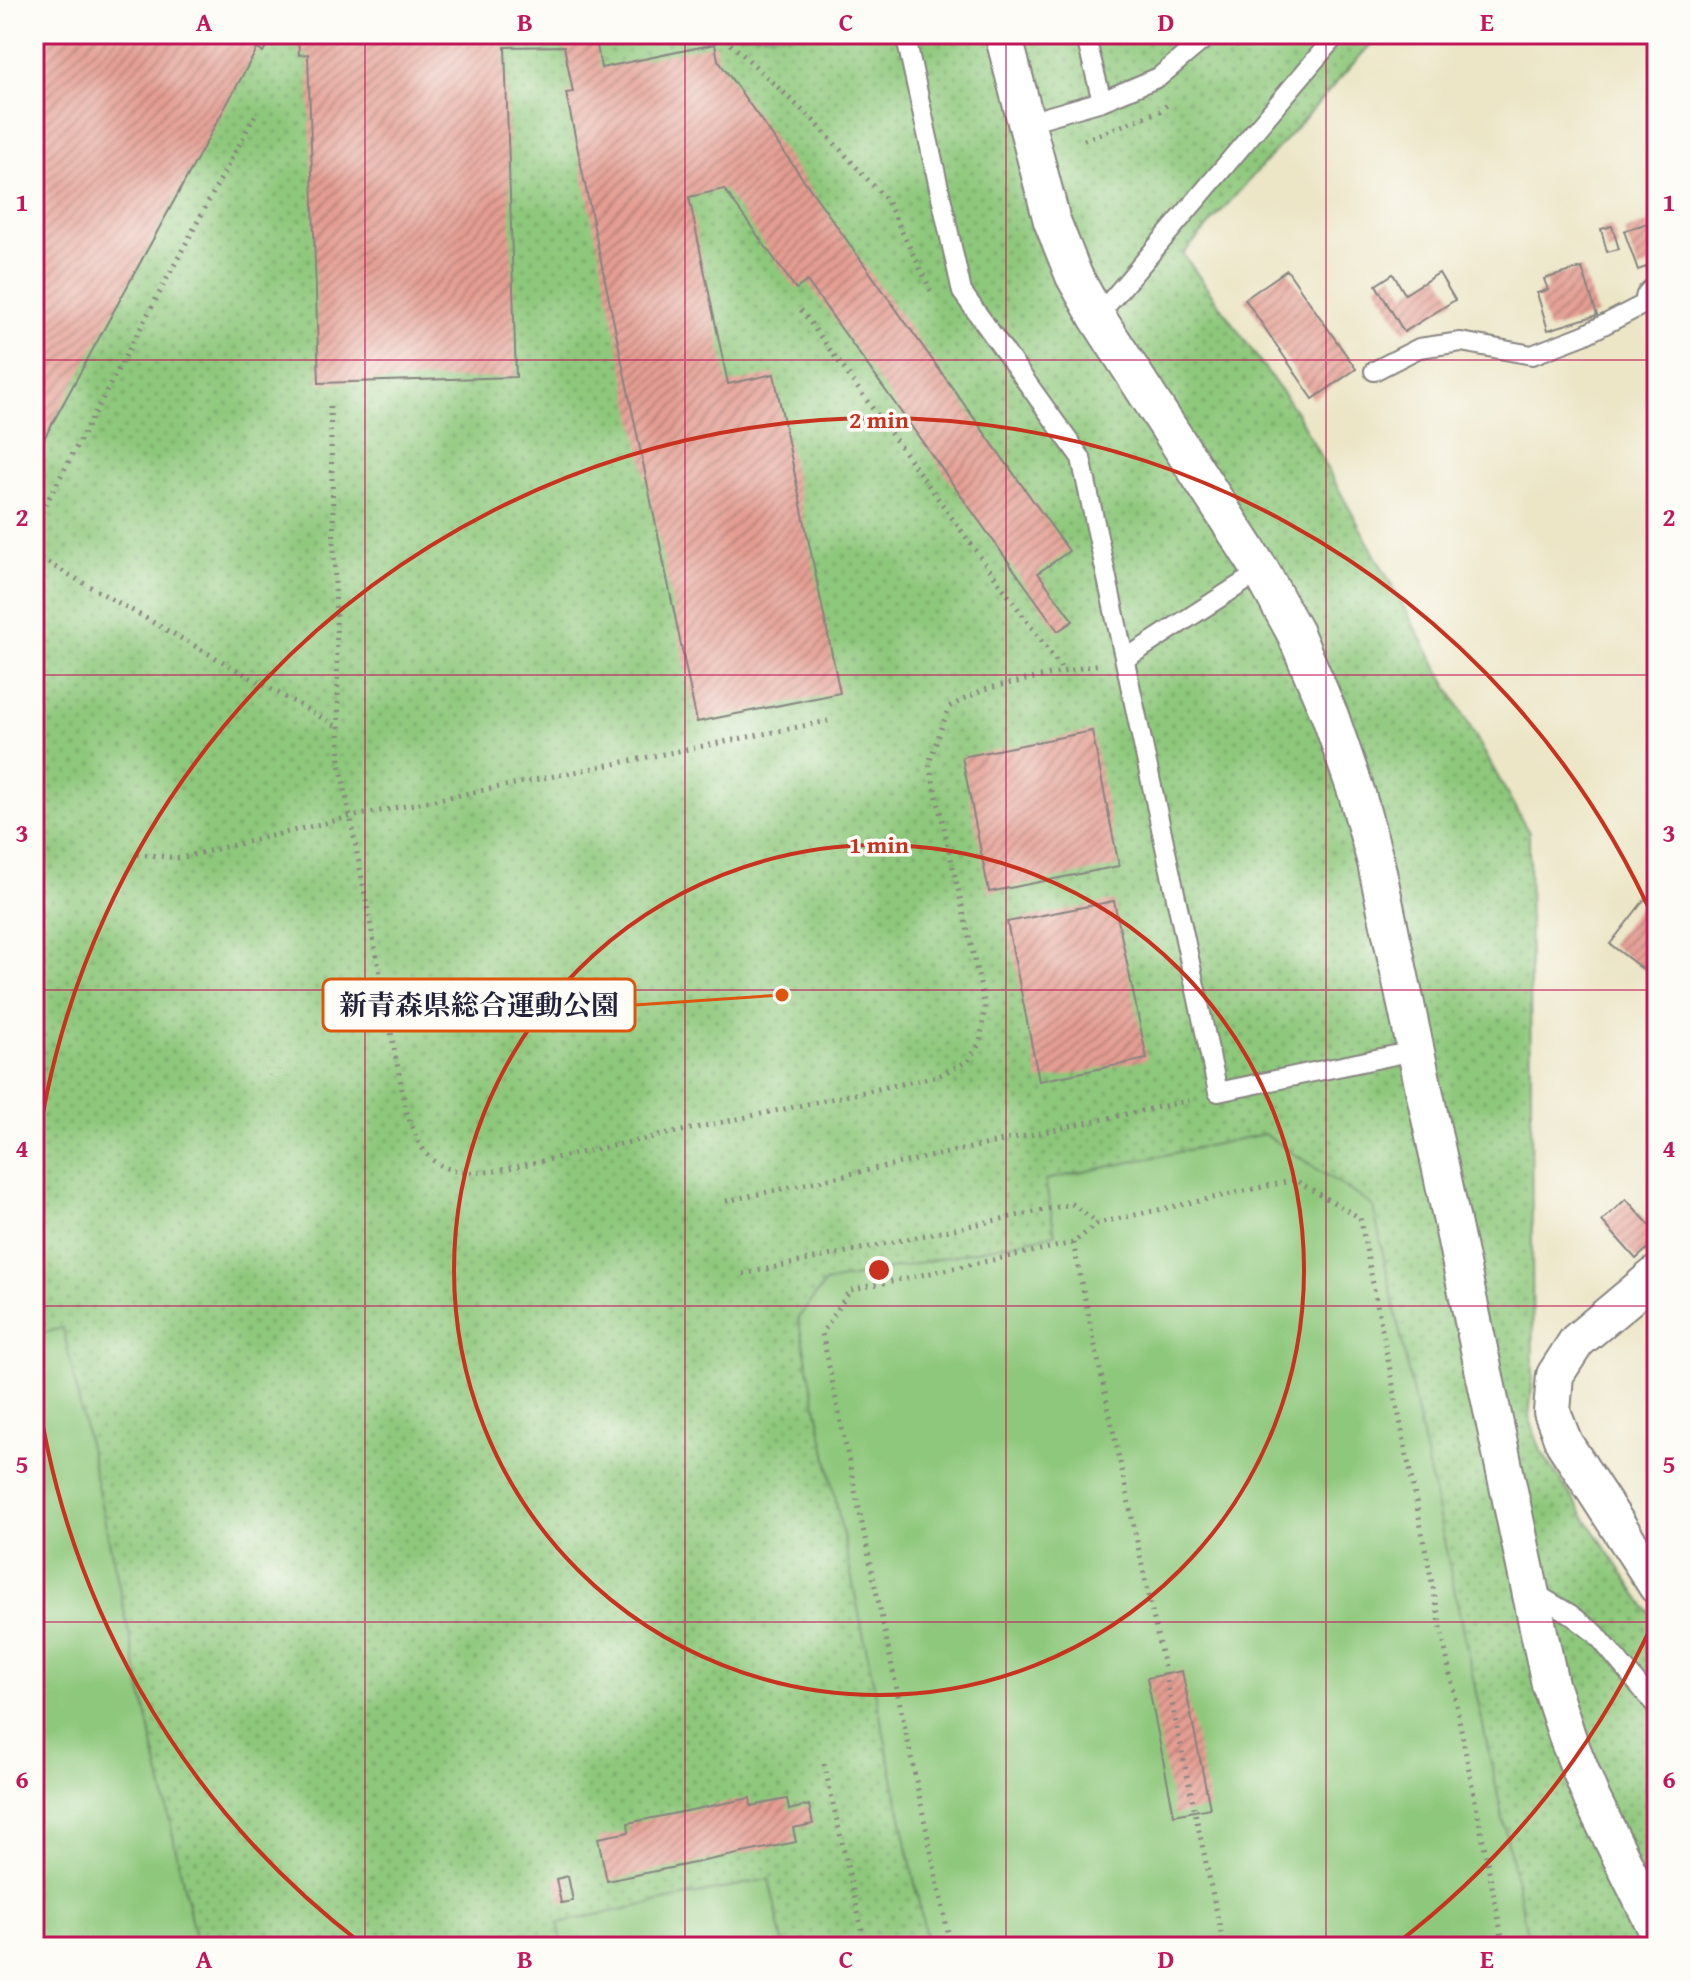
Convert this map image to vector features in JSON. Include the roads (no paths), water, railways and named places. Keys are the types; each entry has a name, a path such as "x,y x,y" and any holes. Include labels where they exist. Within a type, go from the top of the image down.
{"street":[{"path":"1003,34 1052,221 1074,276 1097,317 1261,571 1295,633 1330,716 1357,794 1376,863 1550,1684 1592,1799 1657,1930"},
{"path":"1657,1274 1577,1341 1555,1375 1552,1412 1564,1443 1657,1586"}],"lane":[{"path":"905,34 962,292 1081,458 1218,1092 1414,1051"},
{"path":"1085,34 1102,101"},
{"path":"1025,123 1102,101 1159,77 1210,34"},
{"path":"1097,317 1337,34"},
{"path":"1374,371 1419,348 1461,342 1532,355 1584,335 1655,298"},
{"path":"1125,659 1261,571"},
{"path":"1530,1591 1570,1614 1596,1634 1657,1707"}],"place":[{"name":"新青森県総合運動公園","path":"782,995"}]}
